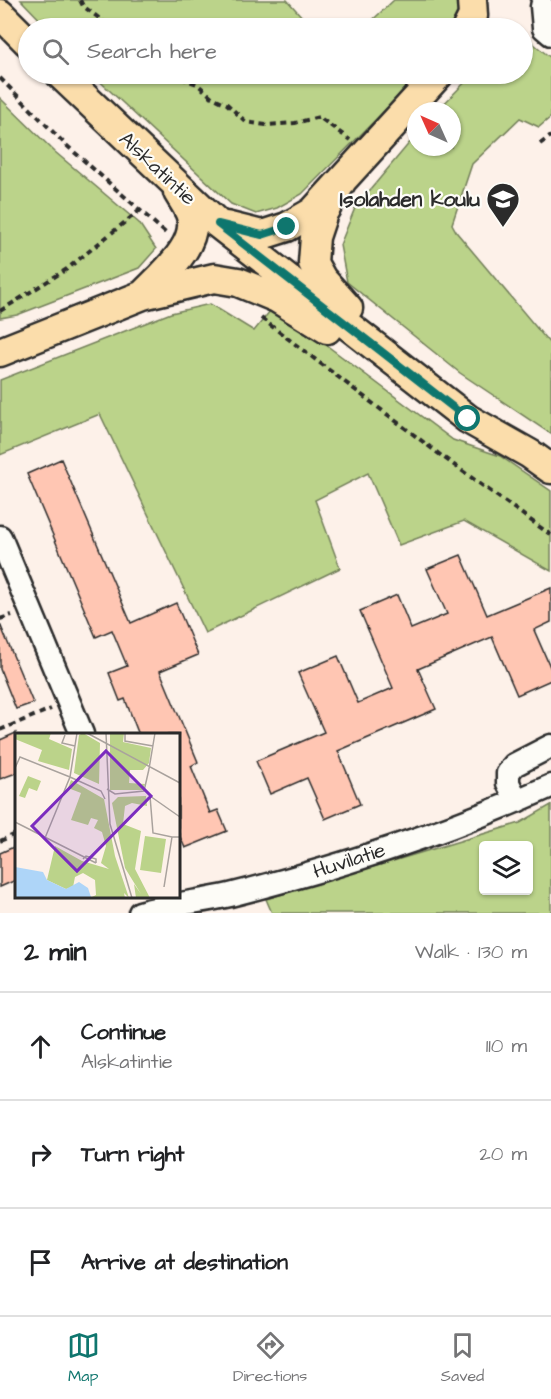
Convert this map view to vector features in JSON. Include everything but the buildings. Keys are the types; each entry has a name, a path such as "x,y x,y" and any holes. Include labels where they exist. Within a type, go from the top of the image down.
{"main road":[{"path":"472,0 472,18"},
{"path":"0,14 18,32"},
{"name":"Alskatintie","path":"70,84 218,224 468,419 540,462"},
{"path":"218,224 262,235 287,227 313,212 430,84"},
{"path":"343,179 323,213 315,237 313,263 322,279 338,299 361,321 540,462"},
{"path":"143,295 185,251 192,230 191,214 170,180"},
{"path":"0,352 143,295 214,278 238,282 277,297 468,419"}],"street":[{"path":"542,6 544,28 551,34"},
{"path":"0,537 81,733"},
{"path":"517,801 508,783 508,773 514,765 551,746"},
{"name":"Huvilatie","path":"147,906 227,895 299,876 460,823 551,786"}],"path":[{"path":"80,0 83,6 99,18"},
{"path":"197,84 212,97 227,104 246,122 266,125 295,123 319,117 356,145 369,150"},
{"path":"540,144 551,136"},
{"path":"0,311 67,269 140,210"},
{"path":"0,730 69,702"},
{"path":"0,841 15,834"}],"green space":[{"path":"21,0 287,0 303,18 38,18"},
{"path":"394,0 457,0 458,13 455,18 375,18"},
{"path":"533,43 551,58 551,117 539,127 520,118 472,164 452,224 457,233 551,345 551,434 460,373 347,282 340,245 355,208 407,146 407,156 461,156 461,102 446,102 463,84 533,84"},
{"path":"103,84 408,84 302,194 277,208 256,214 231,204"},
{"path":"0,98 55,152 139,223 156,249 139,268 17,315 0,318"},
{"path":"210,304 254,331 274,306 453,440 500,456 551,491 551,571 464,521 399,545 368,473 315,500 340,568 205,633 100,414 0,455 0,380 171,313"},
{"path":"551,805 551,913 272,913 266,899 520,823"}],"place":[{"name":"Isolahden koulu","path":"503,228"}],"route":[{"path":"287,227 262,235 218,224 468,419"}]}
